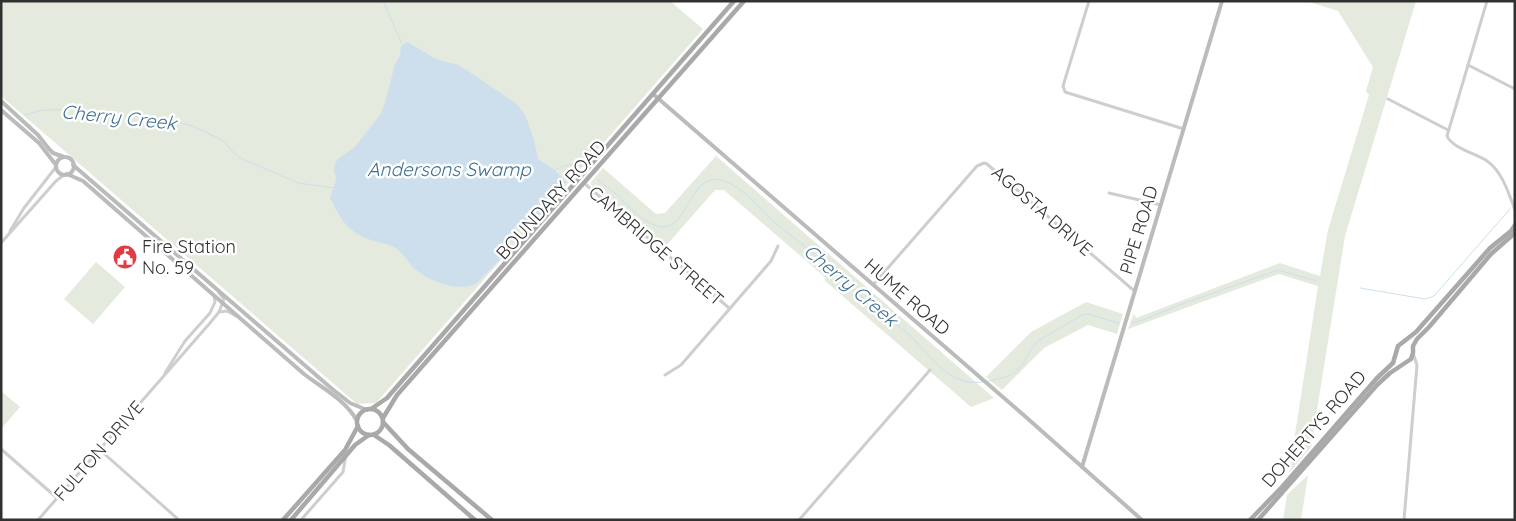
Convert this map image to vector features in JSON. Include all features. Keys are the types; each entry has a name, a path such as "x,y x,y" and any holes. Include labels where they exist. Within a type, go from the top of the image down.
{"main road":[{"name":"BOUNDARY ROAD","path":"369,410 387,398 734,1"},
{"name":"BOUNDARY ROAD","path":"383,420 397,395 744,1"},
{"path":"579,179 584,183"},
{"path":"1515,225 1511,231 1490,248 1416,332 1396,348 1396,356 1401,361 1407,361 1417,340 1491,254 1515,232"},
{"path":"1402,343 1410,345 1413,351"},
{"name":"DOHERTYS ROAD","path":"1250,520 1282,487 1377,378 1393,363 1396,356"},
{"name":"DOHERTYS ROAD","path":"1258,520 1372,391 1390,373 1407,361"},
{"path":"284,520 345,450 358,424 361,413 369,410 380,413 383,420 408,449 492,520"},
{"path":"291,520 360,440 380,431 383,420"},
{"path":"358,424 362,432 390,445 476,520"}],"street":[{"path":"1089,1 1063,86 1065,92 1184,128"},
{"name":"PIPE ROAD","path":"1082,467 1222,1"},
{"path":"1487,1 1447,136 1449,141 1488,161 1498,172 1515,210"},
{"path":"1468,65 1515,90"},
{"name":"HUME ROAD","path":"653,94 1142,520"},
{"path":"1388,99 1448,130"},
{"path":"1,101 38,134 49,149 58,155 72,160 74,165 331,388 350,403 369,410"},
{"path":"1,110 39,143 56,166 58,172 83,181 308,377 342,402 358,424"},
{"path":"6,238 24,208 56,166 58,160 64,157"},
{"name":"AGOSTA DRIVE","path":"873,286 978,166 984,163 1135,290"},
{"path":"1,243 56,181 72,170 74,165"},
{"name":"CAMBRIDGE STREET","path":"584,183 729,308"},
{"path":"1109,193 1161,205"},
{"path":"665,375 681,365 771,261 778,246"},
{"path":"211,284 223,297 224,302"},
{"name":"FULTON DRIVE","path":"159,381 185,341 210,313 215,302 214,294"},
{"name":"FULTON DRIVE","path":"38,520 191,345 219,312 224,302"},
{"path":"219,312 227,311 241,318"},
{"path":"185,341 191,345"},
{"path":"1404,520 1416,372 1413,351"},
{"path":"1407,361 1415,368 1416,372"},
{"path":"799,520 930,370"},
{"path":"1,449 58,498"},
{"path":"100,450 158,500 178,520"},
{"path":"301,520 343,472 346,455"}],"shaded area":[{"path":"1,1 670,1 703,29 376,403 357,404 1,96"},
{"path":"1306,1 1416,1 1345,236 1311,447 1289,473 1318,286 1279,274 1128,329 1134,313 1136,318 1280,263 1320,276 1328,230 1369,95 1366,91 1373,67 1338,11"},
{"path":"716,156 994,398 971,407 824,280 826,278 724,190 715,190 664,248 591,185 591,182 603,168 656,214 665,213"},
{"path":"96,262 125,287 93,324 64,299"},
{"path":"1086,302 1123,314 1117,334 1088,325 1044,348 1002,390 986,377 1031,332"},
{"path":"1,391 20,407 1,429"},
{"path":"1308,475 1301,520 1283,520 1287,495"}],"water":[{"name":"Andersons Swamp","path":"407,42 436,59 458,65 517,104 526,117 538,159 555,170 566,182 552,202 533,221 519,224 514,228 504,250 505,254 476,284 469,286 461,287 436,282 415,269 397,249 356,233 341,218 330,198 335,181 335,163 355,147 380,115 395,64 400,56 401,46"}],"waterway":[{"path":"383,1 402,44"},
{"name":"Cherry Creek","path":"24,115 43,110 80,109 117,116 155,117 193,126 222,140 238,157 298,183 334,188"},
{"name":"Cherry Creek","path":"556,169 574,163 585,167"},
{"name":"Cherry Creek","path":"597,179 639,216 657,226 669,226 679,219 702,185 714,180 729,183 750,198 771,219 823,261 860,296 913,338 947,373 964,381 983,382"},
{"name":"Cherry Creek","path":"1360,288 1425,299 1434,296 1510,209"},
{"name":"Cherry Creek","path":"1132,323 1278,270 1317,281"},
{"name":"Cherry Creek","path":"987,382 1014,373 1038,341 1082,315 1088,314 1119,323"}],"place":[{"name":"Fire Station No. 59","path":"125,257"}]}
